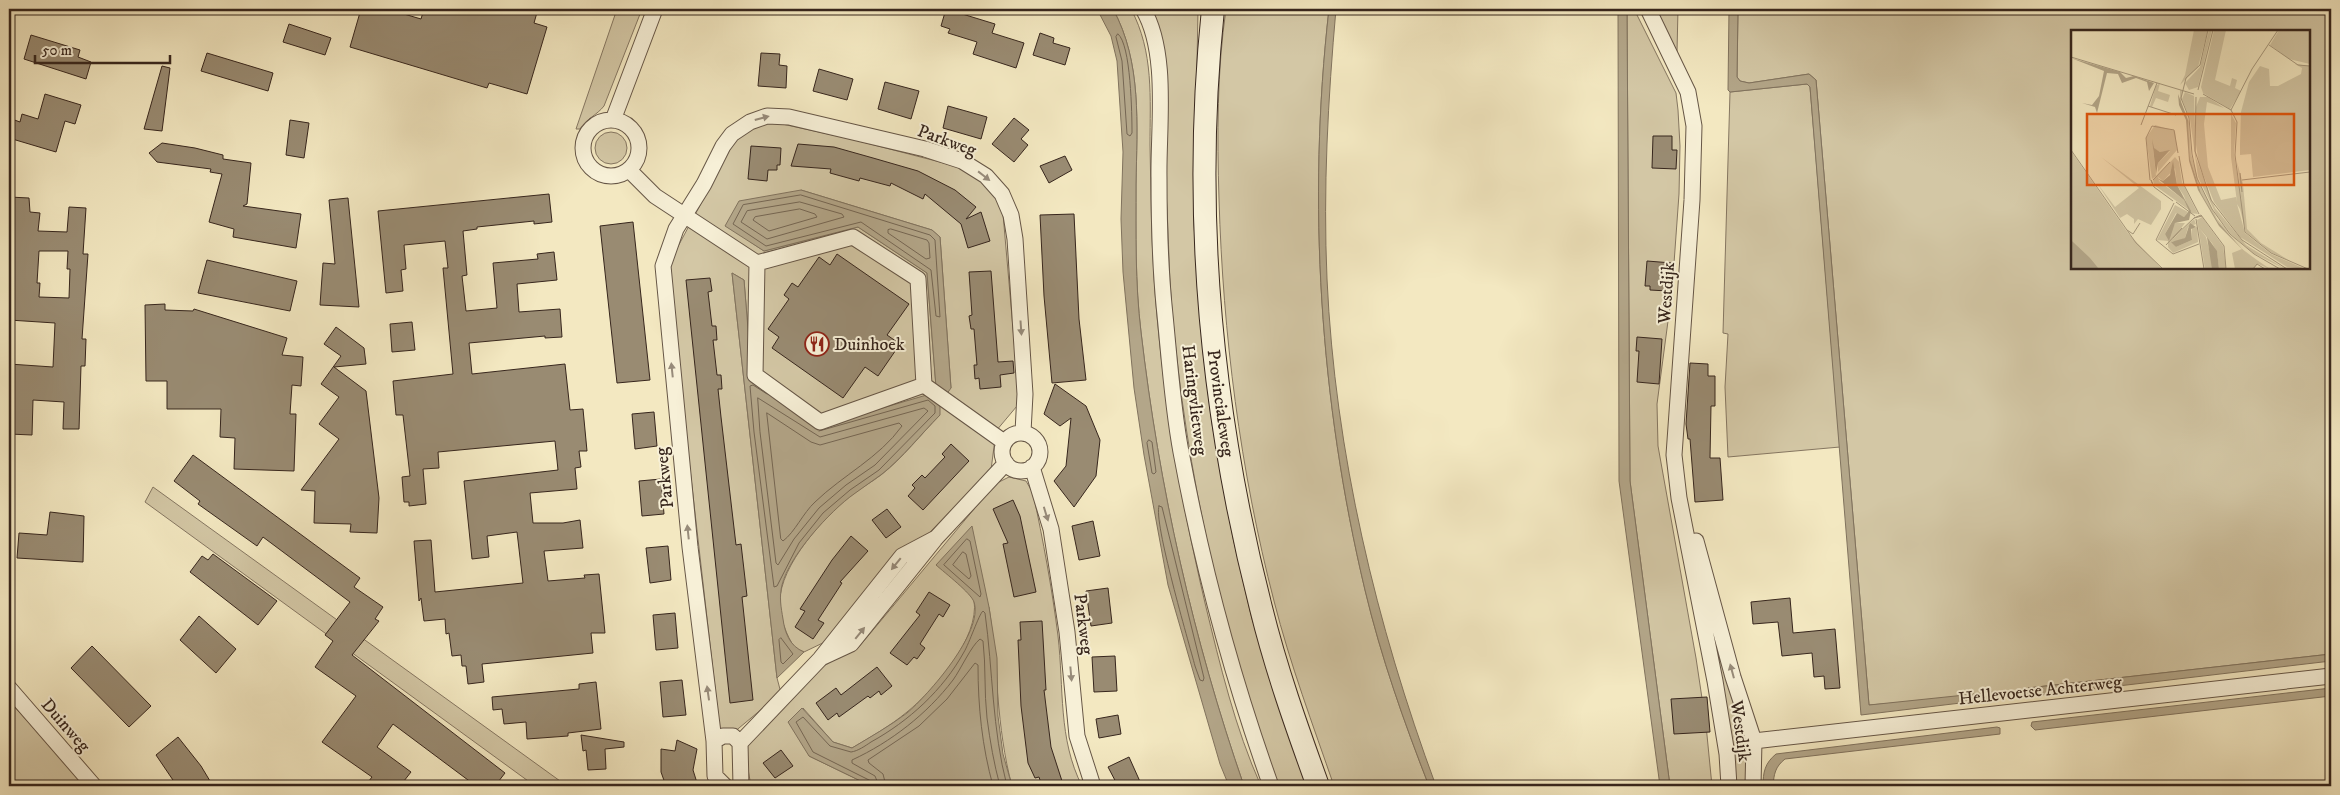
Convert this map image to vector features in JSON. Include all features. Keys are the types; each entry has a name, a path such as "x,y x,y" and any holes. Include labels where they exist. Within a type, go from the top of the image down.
{"main road":[{"name":"Provincialeweg","path":"1212,9 1204,175 1210,315 1220,409 1233,486 1261,609 1291,712 1318,786"}],"street":[{"path":"613,120 655,9"},
{"name":"Haringvlietweg","path":"1143,9 1156,47 1160,87 1160,242 1164,305 1181,450 1216,610 1244,713 1271,786"},
{"name":"Westdijk","path":"1648,9 1688,92 1694,126 1692,200 1674,455 1679,498 1715,681 1729,786"},
{"name":"Parkweg","path":"724,786 716,776 714,741 690,547 663,266 676,229 704,184 723,146 732,134 750,122 767,116 789,117 925,149 962,161 986,176 1002,194 1012,214 1025,394 1023,432"},
{"path":"613,120 622,122 630,128 639,144 638,154 629,170 622,174 604,176 596,173 585,160 583,143 586,135 597,124 613,120"},
{"path":"629,170 655,196 757,262 853,237 918,279 924,386"},
{"path":"757,262 755,375 820,422 924,386"},
{"path":"924,386 1004,442"},
{"path":"1023,432 1033,437 1039,447 1039,458 1032,467 1015,470 1006,464 1001,453 1004,442 1012,434 1023,432"},
{"path":"740,743 820,659 850,644 936,538 1006,464"},
{"name":"Parkweg","path":"1032,467 1051,530 1067,632 1077,736 1093,786"},
{"path":"1679,498 1696,541 1733,677 1754,741 1753,786"},
{"name":"Hellevoetse Achterweg","path":"1754,741 2331,676"},
{"name":"Duinweg","path":"9,688 94,786"},
{"path":"714,741 723,736 733,736 740,743 742,786"}],"shaded area":[{"path":"617,9 642,9 604,106 585,122 580,129 576,129"},
{"path":"1113,9 1131,9 1144,42 1150,93 1151,211 1154,277 1161,359 1173,441 1196,563 1216,650 1243,742 1261,786 1244,786 1209,675 1180,562 1168,505 1149,390 1139,314 1136,258 1136,94 1129,50"},
{"path":"1150,9 1198,9 1194,225 1203,352 1212,424 1233,538 1252,619 1307,786 1279,786 1240,671 1209,552 1197,492 1178,370 1172,310 1162,136"},
{"path":"1226,9 1329,9 1322,82 1319,228 1328,374 1337,447 1350,519 1371,615 1394,689 1429,786 1334,786 1280,625 1262,552 1243,452 1235,401 1224,300 1218,128 1219,80"},
{"path":"1627,9 1634,9 1676,93 1678,110 1680,146 1679,194 1672,291 1657,404 1658,446 1696,658 1706,725 1712,786 1670,786 1630,481"},
{"path":"1655,9 1678,9 1677,52"},
{"path":"1738,9 2331,9 2331,654 2028,688 2027,693 1869,705 1816,80 1809,74 1749,83 1740,81 1737,77"},
{"path":"1807,84 1810,87 1840,447 1728,457 1725,387 1728,334 1723,333 1730,92"},
{"path":"773,122 851,139 963,168 992,186 1003,214 1019,397 1017,406 996,431 991,470 929,533 890,559 829,640 804,652 795,648 789,638 782,620 780,608 782,588 787,573 796,557 830,514 853,494 878,478 904,454 940,415 821,426 752,378 744,280 732,273 777,678 781,693 733,733 720,732 667,267 736,138 749,127","holes":["801,190 932,230 940,237 951,388 936,387 927,273 858,227 764,251 749,241"]},
{"path":"611,132 622,137 627,148 622,159 611,164 600,159 595,148 600,137"},
{"path":"1009,477 1026,481 1033,493 1056,618 1065,732 1074,768 1082,786 1012,786 1000,719 989,607 974,600 974,615 970,630 953,662 930,691 901,717 880,731 852,748 833,742 803,708 809,756 871,786 751,786 743,741 782,701 810,676 825,665 858,648 995,484"},
{"path":"153,487 567,786 535,786 145,502"},
{"path":"1690,541 1743,734 1747,760 1746,786 1732,786"},
{"path":"9,701 87,786 9,786"}],"water":[{"path":"1097,9 1113,9 1129,50 1136,94 1137,117 1136,221 1139,314 1158,448 1180,562 1194,619 1209,675 1244,786 1229,786 1220,764 1168,585 1144,455 1134,388 1123,272 1121,219 1123,152 1117,61 1111,36"},
{"path":"1329,9 1336,9 1327,144 1326,245 1332,344 1339,409 1349,473 1377,600 1414,725 1436,786 1429,786 1402,714 1378,640 1365,590 1337,447 1322,301 1319,228 1322,82"},
{"path":"1618,9 1627,9 1630,481 1670,786 1660,786 1619,481"},
{"path":"1729,9 1738,9 1737,77 1740,81 1749,83 1809,74 1816,80 1869,705 1994,692 1996,695 1994,699 1861,715 1810,87 1807,84 1730,92 1728,90"},
{"path":"801,190 932,230 940,237 951,388 946,395 936,387 927,273 858,227 764,251 725,226 739,201"},
{"path":"732,273 744,280 752,378 821,426 930,394 940,403 940,415 905,453 879,477 854,494 834,511 812,535 793,561 782,585 781,606 785,630 789,639 804,652 777,678"},
{"path":"972,526 989,607 997,658 998,716 1003,754 1012,786 871,786 809,756 788,722 802,708 833,742 852,748 907,713 928,692 952,662 963,646 971,629 975,615 974,602 963,588 936,565"},
{"path":"2331,654 2331,661 2033,696 2027,694 2028,688"},
{"path":"2331,688 2331,696 2035,730 2031,726 2032,722"},
{"path":"2000,728 2000,734 1785,759 1776,771 1773,786 1763,786 1765,768 1776,754"}],"building":[{"path":"361,9 387,9 421,19 424,9 538,9 534,23 547,27 527,94 489,83 487,88 350,47"},
{"path":"946,9 995,24 992,33 1024,43 1016,68 973,54 977,42 948,33 950,29 941,26"},
{"path":"289,24 331,38 325,55 283,42"},
{"path":"1040,33 1054,38 1053,43 1070,48 1065,65 1033,55"},
{"path":"31,35 80,50 78,57 91,62 86,79 24,59"},
{"path":"207,53 273,73 268,91 201,71"},
{"path":"761,53 780,54 779,65 787,66 786,88 758,86"},
{"path":"162,66 170,68 162,131 144,129"},
{"path":"819,69 853,79 847,100 813,91"},
{"path":"885,82 919,91 911,119 878,109"},
{"path":"45,94 81,105 75,124 65,121 56,152 9,138 9,118 20,122 22,114 38,119"},
{"path":"948,106 987,117 981,139 943,128"},
{"path":"1014,118 1029,130 1021,139 1028,145 1014,162 992,144"},
{"path":"290,120 309,123 304,158 286,155"},
{"path":"1653,136 1672,136 1672,150 1677,150 1676,169 1652,168"},
{"path":"162,143 195,148 223,155 223,159 251,163 247,204 243,206 301,214 296,248 233,237 234,229 209,222 222,174 210,172 211,169 157,162 149,153"},
{"path":"798,144 834,147 918,171 955,190 976,207 966,219 981,212 990,241 968,248 961,224 925,194 923,199 891,183 890,186 860,178 859,181 830,173 831,169 791,166"},
{"path":"751,146 781,148 780,165 777,165 777,170 768,170 767,181 748,179"},
{"path":"1065,156 1072,170 1049,183 1040,166"},
{"path":"549,194 552,222 534,224 534,221 477,227 477,229 463,231 467,275 462,276 466,311 497,308 493,263 538,259 537,254 554,252 557,280 517,284 519,312 560,309 562,337 545,338 545,336 469,343 472,374 565,364 570,410 583,409 587,451 579,451 581,467 575,468 577,489 530,493 533,523 563,523 580,520 583,548 544,551 548,581 585,578 584,575 599,574 605,633 591,633 593,653 482,664 484,682 468,684 466,666 462,666 461,655 452,656 449,633 446,634 445,619 424,621 421,598 419,601 414,541 431,540 435,592 523,583 517,532 487,536 489,557 472,559 464,481 558,470 555,441 438,452 439,468 423,469 426,504 409,506 409,502 404,502 402,477 410,476 403,415 396,415 393,381 453,374 443,268 448,268 445,241 404,245 406,269 401,270 403,291 386,293 378,211"},
{"path":"9,197 29,198 30,212 40,213 38,231 67,232 69,207 86,208 83,254 88,254 82,339 86,339 85,366 81,366 79,429 63,429 64,402 33,400 32,435 9,434 9,364 53,367 55,323 9,320","holes":["39,251 68,251 67,269 70,269 69,298 39,297 40,283 37,283"]},
{"path":"348,198 359,307 320,305 323,263 335,264 329,200"},
{"path":"1074,214 1079,319 1086,380 1052,383 1044,296 1040,215"},
{"path":"633,222 650,380 617,383 600,226"},
{"path":"837,254 909,304 887,335 900,344 878,376 865,367 843,398 772,348 779,337 768,329 789,299 784,295 792,283 798,287 819,257 830,265"},
{"path":"207,260 297,281 290,311 198,293"},
{"path":"1647,261 1672,263 1668,291 1650,290 1650,286 1645,286"},
{"path":"991,271 998,362 1013,361 1014,373 1000,375 1001,387 980,389 979,378 975,379 974,365 977,365 974,329 971,329 969,316 972,315 969,272"},
{"path":"710,278 712,291 708,292 712,326 716,326 717,340 713,340 717,375 721,375 722,389 718,389 721,417 736,545 741,544 747,596 742,597 753,700 730,703 686,280"},
{"path":"165,304 165,310 193,311 194,309 287,338 282,355 303,357 301,386 292,385 290,414 296,414 294,471 234,469 235,438 220,437 221,409 167,409 167,381 146,381 145,305"},
{"path":"412,322 415,350 392,352 390,324"},
{"path":"336,327 364,348 366,364 334,367 366,391 379,498 377,533 350,532 351,524 314,523 315,491 301,490 339,439 319,424 339,397 321,384 341,356 324,344"},
{"path":"1637,337 1662,339 1659,384 1637,382 1639,351 1636,351"},
{"path":"1690,363 1708,364 1708,376 1715,376 1715,406 1711,406 1710,458 1720,458 1723,500 1695,502 1690,439 1688,439 1686,424"},
{"path":"1055,384 1086,406 1100,440 1096,476 1074,507 1054,481 1066,466 1071,418 1060,426 1044,414"},
{"path":"654,412 657,446 635,449 632,414"},
{"path":"951,444 969,461 923,510 908,496 915,488 912,485 922,475 925,478 945,457 942,454"},
{"path":"193,455 360,578 354,587 383,607 375,619 379,621 352,655 505,773 495,786 476,786 393,724 377,747 411,772 400,786 365,786 372,777 322,742 356,696 315,667 333,641 325,635 350,602 263,537 257,546 198,504 200,501 174,481"},
{"path":"661,479 664,514 642,516 639,481"},
{"path":"1013,500 1020,516 1036,592 1014,597 1003,544 1008,543 993,509"},
{"path":"887,509 901,527 886,538 872,520"},
{"path":"50,512 84,516 83,562 17,558 19,533 47,535"},
{"path":"1093,521 1100,556 1079,560 1072,526"},
{"path":"851,536 868,551 840,582 842,583 818,620 824,623 813,639 795,627 805,611 800,609 832,560"},
{"path":"668,546 671,580 650,583 646,548"},
{"path":"213,554 277,601 258,625 190,572 202,556 208,560"},
{"path":"1108,588 1112,623 1091,626 1086,591"},
{"path":"929,592 950,605 943,617 939,614 920,644 925,648 917,659 914,657 907,665 890,653 920,615 916,612"},
{"path":"1790,598 1793,633 1835,629 1840,688 1825,689 1824,676 1814,677 1812,653 1782,656 1778,622 1753,624 1751,602"},
{"path":"675,613 678,648 656,650 653,615"},
{"path":"199,616 236,649 216,673 180,640"},
{"path":"1042,621 1046,690 1044,690 1051,747 1062,781 1046,786 1042,786 1039,777 1035,778 1028,763 1021,706 1018,640 1021,640 1020,622"},
{"path":"92,646 151,706 129,727 71,668"},
{"path":"1115,656 1117,691 1094,692 1092,657"},
{"path":"877,667 892,686 881,695 879,691 870,698 868,696 839,717 837,713 828,720 816,703 836,688 841,695"},
{"path":"682,680 686,715 663,717 660,682"},
{"path":"596,682 601,729 568,733 568,736 527,739 526,722 504,724 502,709 493,710 492,697 579,689 579,684"},
{"path":"1707,697 1710,732 1674,734 1671,699"},
{"path":"1118,715 1121,734 1099,738 1096,719"},
{"path":"581,735 624,742 624,747 605,749 606,769 588,770 586,750 583,751"},
{"path":"178,737 201,766 210,781 201,786 177,786 156,755"},
{"path":"677,740 697,749 693,770 698,786 666,786 661,772 661,749 675,751"},
{"path":"781,750 793,766 775,778 763,763"},
{"path":"1129,757 1142,786 1118,786 1108,767"}],"place":[{"name":"Duinhoek","path":"817,344"}]}
